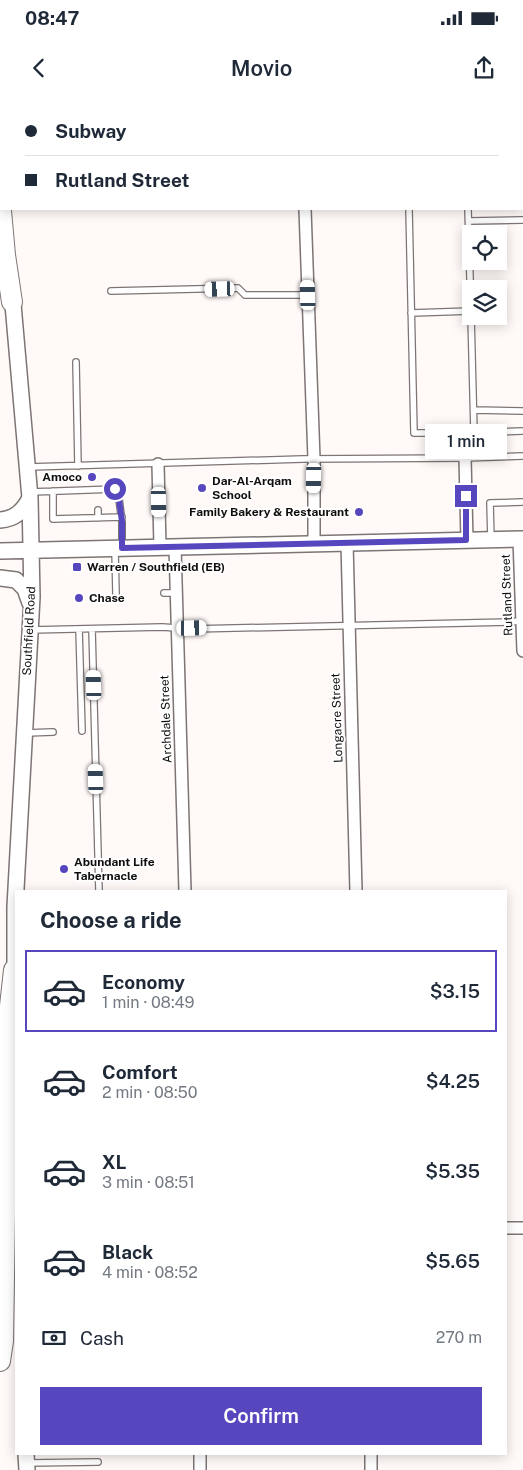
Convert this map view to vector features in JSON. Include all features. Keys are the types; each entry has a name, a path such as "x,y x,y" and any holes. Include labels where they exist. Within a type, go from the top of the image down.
{"highway":[{"path":"1,210 12,302"},
{"path":"0,1361 3,1341 8,1024 14,970"}],"main road":[{"name":"Southfield Road","path":"8,210 12,302 30,495 31,550 31,608 16,890"},
{"path":"2,520 14,517 23,509 30,495"},
{"path":"5,551 521,539"},
{"path":"3,578 16,580 25,589 31,608"},
{"name":"Southfield Road","path":"15,906 15,1012"}],"street":[{"path":"305,210 314,459 314,544"},
{"path":"465,458 466,540"},
{"name":"Archdale Street","path":"158,464 168,547 177,593 185,890"},
{"name":"Rutland Street","path":"521,539 523,650"},
{"name":"Longacre Street","path":"347,543 356,890"},
{"path":"507,1228 523,1228"},
{"path":"200,1455 200,1470"},
{"path":"371,1455 371,1470"}],"lane":[{"path":"409,210 414,433 523,431"},
{"path":"468,210 470,280"},
{"path":"469,221 523,220"},
{"path":"111,292 238,288 245,295 308,295"},
{"path":"411,313 462,313"},
{"path":"471,325 474,432"},
{"path":"76,362 78,466"},
{"path":"474,410 523,411"},
{"path":"464,433 465,458"},
{"path":"27,467 314,459 523,456"},
{"path":"53,491 53,519 122,517"},
{"path":"30,495 53,491 118,491 122,517 116,594"},
{"path":"491,540 490,503 523,502"},
{"path":"84,510 84,518"},
{"path":"98,510 98,518"},
{"path":"70,511 70,518"},
{"path":"164,593 177,593"},
{"path":"30,630 512,622 523,620"},
{"path":"92,628 99,890"},
{"path":"79,629 82,731"},
{"path":"24,733 53,732"},
{"path":"27,1462 98,1462"}],"place":[{"name":"Amoco","path":"92,477"},
{"name":"Dar-Al-Arqam School","path":"202,488"},
{"name":"Family Bakery & Restaurant","path":"359,512"},
{"name":"Warren / Southfield (EB)","path":"77,567"},
{"name":"Chase","path":"79,598"},
{"name":"Abundant Life Tabernacle","path":"64,869"}],"route":[{"path":"115,489 118,491 122,522 122,548 466,540 466,496"}]}
